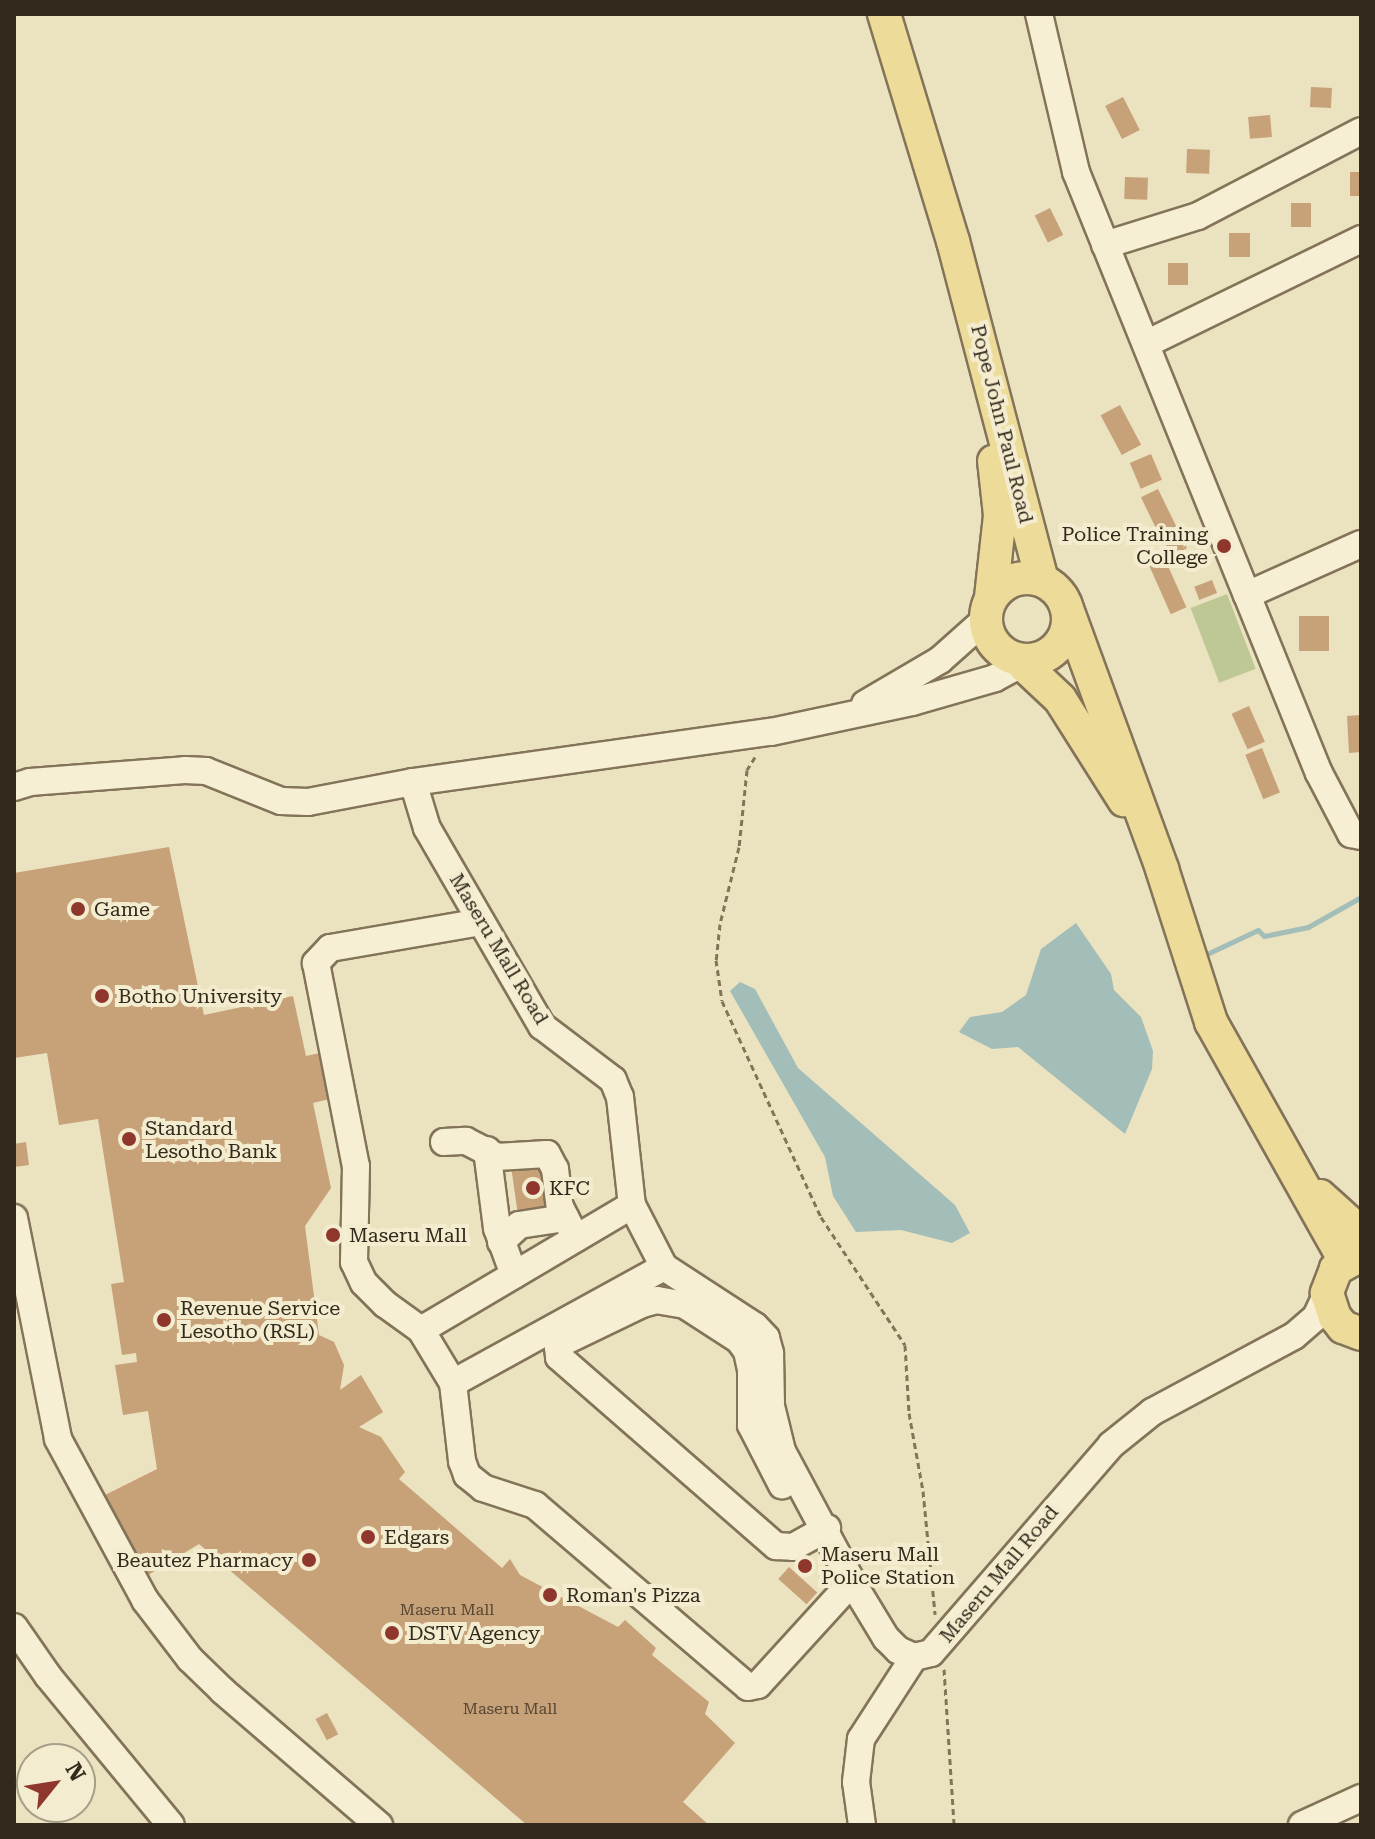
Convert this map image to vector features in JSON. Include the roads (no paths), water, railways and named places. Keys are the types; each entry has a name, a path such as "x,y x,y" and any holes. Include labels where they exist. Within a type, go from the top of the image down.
{"main road":[{"name":"Pope John Paul Road","path":"884,14 961,269 1042,580"},
{"name":"Pope John Paul Road","path":"961,269 964,320 998,491 999,539 988,608"},
{"path":"1162,869 1052,688 1029,671 1012,665 995,645 988,608 1002,585 1017,578 1042,580 1059,593 1066,606 1162,869 1211,1022 1298,1173 1356,1250 1336,1269 1327,1293 1335,1317 1358,1334"},
{"path":"1012,665 1046,655 1059,645 1067,630 1066,606"}],"street":[{"path":"1039,14 1076,172 1148,343 1319,773 1351,834 1361,836"},
{"path":"1105,245 1198,216 1361,131"},
{"path":"1148,343 1361,239"},
{"path":"1247,595 1361,544"},
{"path":"821,722 863,705 932,665 988,608"},
{"path":"14,787 30,782 206,771 281,801 308,802 413,782 771,732 912,702 1012,665"},
{"name":"Maseru Mall Road","path":"413,782 427,828 542,1026 613,1080 620,1097 632,1205 664,1267 692,1298 755,1326 766,1338 770,1353 775,1431 819,1533 886,1638 914,1657 931,1653 1111,1445 1152,1412 1294,1336 1316,1317 1327,1293"},
{"path":"481,922 330,948 316,963 356,1166 354,1262 364,1283 385,1304 421,1330 453,1383 462,1461 474,1483 535,1505 744,1685 758,1685 852,1582"},
{"path":"444,1142 466,1141 497,1157 547,1154 555,1169 560,1207 570,1228"},
{"path":"487,1150 486,1162 501,1242 514,1275"},
{"path":"421,1330 514,1275 570,1228 632,1205"},
{"path":"14,1218 58,1439 145,1600 190,1659 212,1681 379,1825"},
{"path":"501,1242 519,1225 570,1228"},
{"path":"453,1383 664,1267"},
{"path":"692,1298 642,1304 563,1342 558,1347 559,1357 776,1546 793,1547 819,1533"},
{"name":"Maseru Mall Road","path":"1294,1336 1334,1331 1358,1334"},
{"path":"14,1627 48,1676 171,1825"},
{"path":"862,1825 856,1782 861,1739 914,1657"},
{"path":"1302,1825 1361,1798"}],"water":[{"path":"1076,923 1111,974 1114,990 1141,1017 1153,1051 1152,1069 1125,1134 1018,1047 992,1049 959,1032 970,1017 1002,1012 1026,995 1041,949"},
{"path":"740,982 755,989 798,1068 955,1205 970,1233 952,1243 901,1230 856,1232 833,1196 825,1157 730,991"}],"waterway":[{"path":"1209,953 1258,930 1264,936 1308,927 1361,897"}],"place":[{"name":"Police Training College","path":"1224,546"},
{"name":"Game","path":"78,909"},
{"name":"Botho University","path":"102,996"},
{"name":"Standard Lesotho Bank","path":"129,1139"},
{"name":"KFC","path":"533,1188"},
{"name":"Maseru Mall","path":"333,1235"},
{"name":"Revenue Service Lesotho (RSL)","path":"164,1320"},
{"name":"Edgars","path":"368,1537"},
{"name":"Beautez Pharmacy","path":"309,1560"},
{"name":"Maseru Mall Police Station","path":"805,1566"},
{"name":"Roman's Pizza","path":"550,1595"},
{"name":"DSTV Agency","path":"392,1633"}]}
